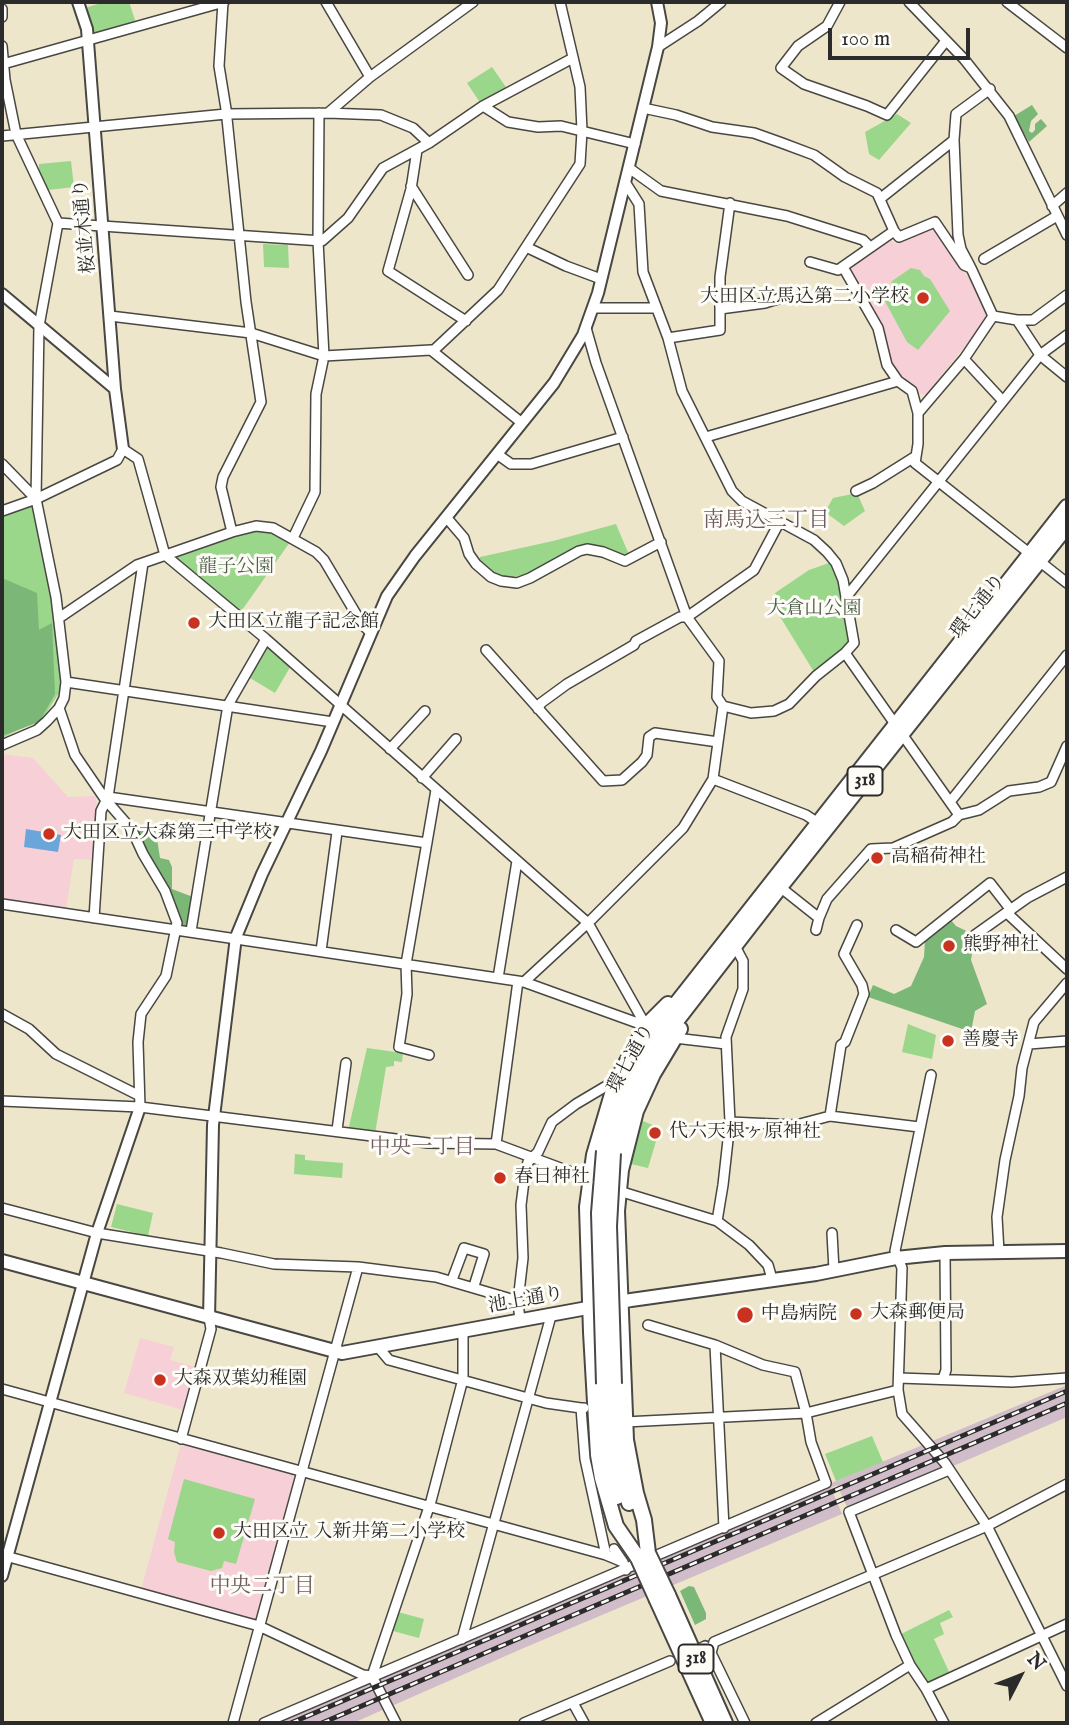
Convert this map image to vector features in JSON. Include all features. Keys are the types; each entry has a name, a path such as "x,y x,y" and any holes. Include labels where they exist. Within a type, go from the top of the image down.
{"main road":[{"name":"環七通り","path":"725,1723 662,1597 634,1561 634,1517 622,1478 609,1384 608,1226 612,1120 627,1082 661,1023 735,946 900,729 1035,558 1067,507"},
{"name":"環七通り","path":"1035,558 1067,526"},
{"name":"環七通り","path":"609,1152 649,1061 687,998 817,823 900,729"},
{"path":"634,1561 616,1526 608,1502 588,1407 590,1309 587,1216 590,1179 599,1130 615,1084 646,1026 659,1011 687,998"},
{"path":"634,1561 645,1520 630,1467 625,1422 618,1262 619,1191 625,1150 636,1111 653,1074 675,1038 687,998"},
{"name":"池上通り","path":"2,1261 335,1352 348,1353 621,1303 896,1258 945,1253 1067,1251"},
{"name":"環七通り","path":"662,1597 713,1723"}],"street":[{"name":"桜並木通り","path":"78,2 87,29 115,389 123,449"},
{"path":"3,64 224,2 219,66 238,237 261,402 223,477 221,486 226,517 232,531"},
{"path":"326,2 370,77"},
{"path":"293,538 315,492 316,394 324,356 318,241 324,113 473,2"},
{"path":"110,316 251,333 324,356 433,351 498,290 580,164 580,87 560,2"},
{"path":"181,1439 211,1329 209,1318 214,1116 236,937 383,604 398,579 564,370 586,327 601,279 658,47 661,23 657,2"},
{"path":"658,47 721,2"},
{"path":"840,2 827,26 799,46 781,68 804,84 887,115 945,42"},
{"path":"909,2 964,59 1009,116 1067,235"},
{"path":"1007,2 1067,48"},
{"path":"2,9 2,17"},
{"path":"2,46 16,134 58,223 39,326 36,499 59,618 66,682 59,709 37,730 2,745"},
{"path":"58,223 322,241 348,218 383,168 429,143 483,106 572,58"},
{"path":"990,89 956,114 954,140 961,249 993,316"},
{"path":"483,106 508,122 538,127 561,126 635,144"},
{"path":"643,108 712,127 754,133 814,155 845,177 877,193 899,237 935,222 964,265 971,268"},
{"path":"2,136 226,114 324,113 382,115 414,128 429,143"},
{"path":"881,198 954,140"},
{"path":"417,150 411,186 388,271 466,321"},
{"path":"629,168 661,191 787,216 840,231 863,240 870,247"},
{"path":"625,182 634,192 639,204 643,272 668,338 682,391 732,491 742,501 814,540 827,552 840,571 846,596 854,643 789,704 774,711 751,713 723,706"},
{"path":"411,186 468,275"},
{"path":"1052,206 1067,193"},
{"path":"668,338 720,330 720,277 730,203"},
{"path":"984,259 1058,216"},
{"path":"810,262 838,270 894,231"},
{"path":"526,247 601,279"},
{"path":"843,267 878,328 887,365 898,381 912,391 918,413 915,463 1067,583"},
{"path":"720,309 765,303 789,292"},
{"path":"2,294 115,389"},
{"path":"993,316 1033,320 1067,295"},
{"path":"593,307 656,308"},
{"path":"918,413 964,359 993,316"},
{"path":"1017,320 1040,355 1067,377"},
{"path":"496,1144 521,981 588,923 683,828 713,779 723,706 717,697 719,661 687,617 586,327"},
{"path":"846,596 1040,355 1067,335"},
{"path":"433,351 522,423"},
{"path":"964,359 1002,400"},
{"path":"706,437 898,381"},
{"path":"497,454 511,464 531,464 623,437"},
{"path":"2,511 36,499 117,460 123,449 138,459 165,555 266,639 588,923 646,1026"},
{"path":"856,491 916,456"},
{"path":"2,464 36,499"},
{"path":"446,517 464,538 475,564 491,577 517,583 579,551 587,549 603,552 625,561 661,542"},
{"path":"538,709 541,703 567,684 634,645 636,641 680,617 687,617 754,570 779,523"},
{"path":"59,618 143,563 232,531 256,526 273,528 316,552 362,624 370,632"},
{"path":"93,918 101,811 106,798 143,563"},
{"path":"191,931 228,705 266,639"},
{"path":"486,650 603,782 622,780 642,762 647,755 649,737 655,733 718,741"},
{"path":"845,653 959,815"},
{"path":"950,802 1067,655"},
{"path":"66,682 333,722"},
{"path":"2,1576 4,1556 97,1233 139,1101 141,1014 166,976 177,929 165,891 132,830 75,755 59,709"},
{"path":"390,749 425,711"},
{"path":"422,778 456,739"},
{"path":"816,930 827,899 872,849 893,848 951,822 959,815 979,810 1009,791 1051,782 1067,746"},
{"path":"713,779 806,815 817,823"},
{"path":"429,1055 399,1047 407,994 406,964 436,790"},
{"path":"106,798 427,844"},
{"path":"321,951 337,832"},
{"path":"498,978 517,861"},
{"path":"975,935 1009,911 1067,877"},
{"path":"897,930 916,942 990,883 1009,911 1067,969"},
{"path":"780,887 820,918"},
{"path":"2,904 521,981 646,1026"},
{"path":"830,1116 841,1045 845,1042 864,994 862,985 844,954 857,925"},
{"path":"717,1222 730,1122 726,1037 743,989 743,961 735,946"},
{"path":"999,1252 997,1217 1005,1160 1028,1044 1034,1022 1067,983"},
{"path":"2,1014 29,1029 56,1054 139,1101"},
{"path":"675,1038 726,1044"},
{"path":"1028,1044 1067,1041"},
{"path":"337,1130 345,1063"},
{"path":"931,1074 895,1251 902,1268 898,1390 902,1414 949,1470 987,1526 1067,1686"},
{"path":"520,1321 518,1301 523,1258 521,1205 524,1173 532,1157 538,1152 552,1122 576,1104 608,1085 615,1084"},
{"path":"2,1101 139,1101 214,1116 428,1143 496,1144 590,1179"},
{"path":"730,1122 796,1125 830,1116 919,1127"},
{"path":"619,1191 717,1222 749,1245 768,1265 772,1279"},
{"path":"2,1208 97,1233 274,1264 358,1267 452,1280 518,1301"},
{"path":"587,1216 603,1210 617,1216"},
{"path":"832,1233 834,1270"},
{"path":"452,1280 464,1248 484,1254 474,1286"},
{"path":"943,1380 946,1370 945,1253"},
{"path":"589,1263 604,1269 618,1262"},
{"path":"233,1723 358,1267"},
{"path":"462,1639 551,1316"},
{"path":"264,1723 462,1639 634,1561 724,1528 826,1483 811,1442 795,1372 764,1365 715,1345 648,1325"},
{"path":"396,1723 373,1676 428,1506 463,1379 463,1332"},
{"path":"715,1345 724,1528"},
{"path":"378,1347 389,1360 546,1403 588,1407 585,1459 606,1555"},
{"path":"899,1378 1012,1382 1067,1378"},
{"path":"2,1389 634,1561"},
{"path":"625,1422 806,1413 898,1390"},
{"path":"944,1723 896,1635 849,1512 949,1470"},
{"path":"711,1653 714,1642 987,1526 1067,1484"},
{"path":"614,1549 634,1561"},
{"path":"4,1556 259,1626 363,1675 373,1676"},
{"path":"926,1689 1067,1624"},
{"path":"701,1648 705,1646 711,1653 745,1723"},
{"path":"524,1723 670,1661"},
{"path":"816,1723 910,1665"},
{"path":"573,1703 584,1723"}],"shaded area":[{"name":"大田区立馬込第二小学校","path":"932,228 972,282 988,317 926,395 917,393 895,372 889,358 884,331 850,267 889,238 896,244"},
{"name":"大田区立大森第三中学校","path":"2,754 33,758 68,797 95,796 98,809 93,860 74,859 66,909 2,898"},
{"name":"大森双葉幼稚園","path":"140,1338 174,1347 170,1360 196,1367 183,1410 124,1393"},
{"path":"1067,1385 1067,1417 849,1511 837,1485 831,1488 842,1514 353,1723 271,1723 836,1481"},
{"name":"大田区立 入新井第二小学校","path":"185,1444 292,1472 295,1479 258,1620 255,1622 145,1591 142,1586 180,1447"}],"green space":[{"path":"104,2 129,2 136,23 97,35 93,32 85,8"},
{"path":"492,67 508,90 481,104 467,83"},
{"path":"1032,105 1038,114 1031,121 1029,131 1032,133 1035,130 1035,124 1041,119 1047,126 1029,142 1014,116"},
{"path":"897,114 911,123 879,160 869,154 865,132"},
{"path":"71,161 74,187 48,190 39,173 39,164"},
{"path":"263,244 288,245 289,268 264,267"},
{"path":"911,268 920,270 930,279 950,311 918,350 907,342 881,294 890,288 892,281"},
{"path":"857,493 865,511 844,526 825,512 833,498"},
{"path":"36,503 66,682 43,718 2,738 2,514"},
{"path":"616,524 630,557 579,548 528,574 507,578 491,572 479,561 480,557"},
{"name":"龍子公園","path":"255,530 270,531 290,542 240,613 175,558"},
{"name":"大倉山公園","path":"829,563 840,579 852,643 814,672 774,607 781,602 775,593 809,570"},
{"path":"2,578 37,593 39,630 52,623 55,694 39,722 2,736"},
{"path":"269,646 292,664 275,693 250,678"},
{"path":"133,825 155,826 160,858 169,860 172,867 172,889 193,897 189,928 182,927 163,878"},
{"path":"950,919 956,926 975,935 971,960 987,1004 975,1011 971,1032 868,997 873,985 894,994 911,986 924,957 925,940"},
{"path":"908,1024 936,1035 932,1059 902,1052"},
{"path":"367,1048 403,1053 402,1062 394,1061 394,1066 386,1067 375,1134 348,1131"},
{"path":"638,1119 660,1128 648,1168 631,1164"},
{"path":"295,1154 305,1155 305,1160 343,1163 342,1178 294,1174"},
{"path":"117,1204 153,1213 148,1236 111,1227"},
{"path":"872,1436 883,1462 836,1481 825,1454"},
{"path":"184,1479 255,1499 236,1564 224,1561 222,1568 211,1571 177,1562 175,1542 168,1539"},
{"path":"689,1586 694,1587 706,1613 706,1619 695,1625 680,1591"},
{"path":"949,1610 953,1617 940,1623 944,1634 934,1639 950,1674 927,1684 912,1663 899,1635"},
{"path":"398,1612 424,1619 419,1638 393,1631"}],"water":[{"path":"26,829 61,835 58,852 24,847"}],"railway":[{"path":"291,1723 1067,1391"},
{"path":"322,1723 1067,1403"}],"place":[{"name":"大田区立馬込第二小学校","path":"923,298"},
{"name":"大田区立龍子記念館","path":"194,623"},
{"name":"大田区立大森第三中学校","path":"49,834"},
{"name":"高稲荷神社","path":"877,858"},
{"name":"熊野神社","path":"949,946"},
{"name":"善慶寺","path":"948,1041"},
{"name":"代六天根ヶ原神社","path":"655,1133"},
{"name":"春日神社","path":"500,1178"},
{"name":"大森郵便局","path":"856,1314"},
{"name":"中島病院","path":"745,1315"},
{"name":"大森双葉幼稚園","path":"160,1380"},
{"name":"大田区立 入新井第二小学校","path":"219,1533"}],"district":[{"name":"南馬込三丁目","path":"766,522"},
{"name":"中央一丁目","path":"422,1149"},
{"name":"中央二丁目","path":"262,1588"}]}
